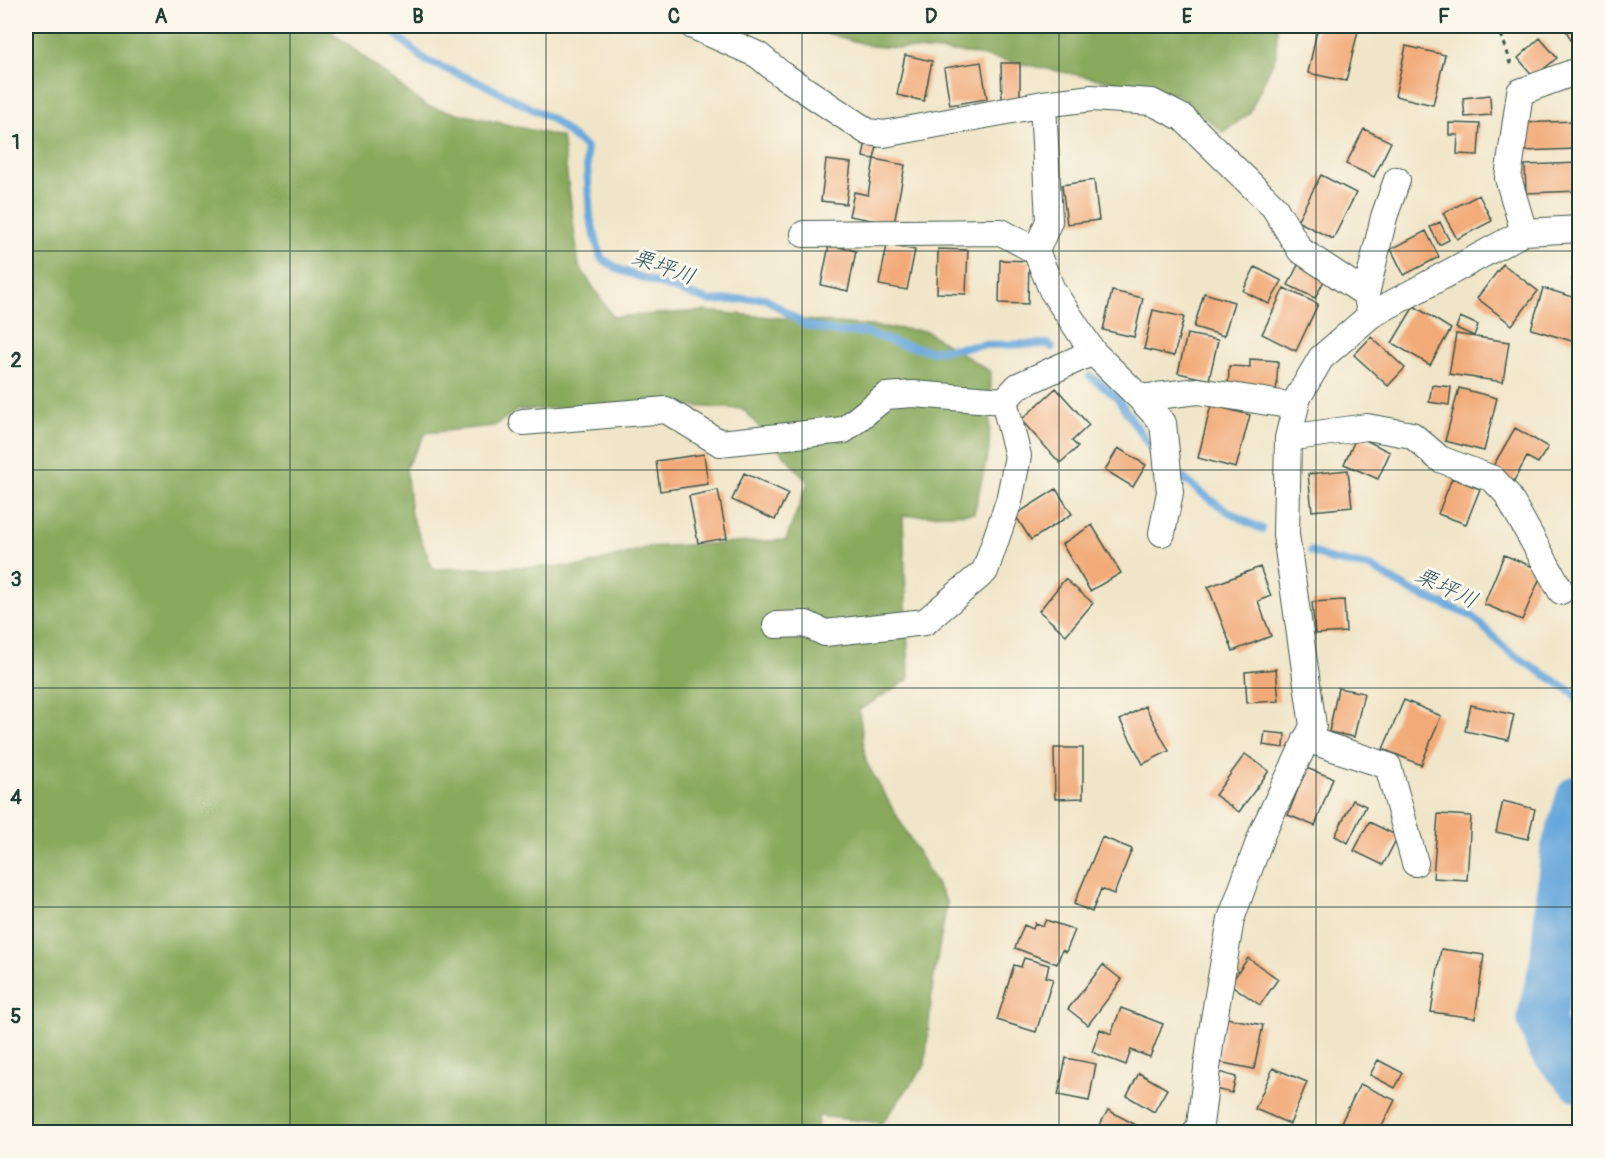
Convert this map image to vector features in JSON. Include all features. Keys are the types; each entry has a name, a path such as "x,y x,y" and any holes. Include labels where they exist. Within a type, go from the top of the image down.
{"street":[{"path":"693,26 758,55 781,74 868,132 884,134 1042,104 1092,98 1152,102 1183,118 1274,207 1300,250 1368,304"},
{"path":"1524,232 1508,178 1520,92 1580,70"},
{"path":"1036,251 1049,222 1042,104"},
{"path":"1368,304 1384,217 1397,180"},
{"path":"1204,1130 1211,1037 1231,920 1263,831 1313,726 1286,535 1288,438 1298,397 1321,358 1368,304 1524,232 1580,229"},
{"path":"804,234 1001,232 1036,251 1052,290 1093,352 1163,423 1170,492 1162,533"},
{"path":"1004,401 1018,386 1093,352"},
{"path":"1140,398 1198,392 1295,406"},
{"path":"523,422 666,410 720,443 844,430 886,396 913,394 1004,401"},
{"path":"776,625 806,624 825,633 925,622 985,571 1009,501 1018,456 1004,401"},
{"path":"1288,438 1367,427 1412,435 1440,459 1492,478 1507,494 1561,591"},
{"path":"1306,739 1388,766 1414,863"}],"path":[{"path":"1498,26 1520,92"}],"green space":[{"path":"26,26 324,26 426,106 562,137 579,266 613,317 702,311 926,331 991,372 989,450 974,513 903,516 909,679 859,710 866,762 947,903 933,981 925,1065 882,1123 818,1116 817,1132 26,1132","holes":["622,405 743,409 808,482 786,540 649,547 584,566 433,569 411,515 406,467 426,433 494,426 518,410"]},
{"path":"802,26 1277,26 1276,55 1249,114 1223,132 1178,95 968,53 871,46"}],"building":[{"path":"1318,26 1358,31 1346,81 1308,73"},
{"path":"1580,26 1580,59 1566,30"},
{"path":"1540,38 1557,58 1534,77 1518,58"},
{"path":"1406,46 1445,55 1433,105 1395,96"},
{"path":"905,55 932,61 924,101 897,95"},
{"path":"981,62 987,99 950,105 944,68"},
{"path":"1001,63 1020,63 1020,101 1002,101"},
{"path":"1490,95 1491,115 1465,117 1463,98"},
{"path":"1576,121 1577,149 1521,151 1520,123"},
{"path":"1449,123 1480,124 1478,155 1457,154 1458,135 1449,135"},
{"path":"1364,129 1391,142 1374,177 1346,164"},
{"path":"866,140 878,142 874,159 863,157"},
{"path":"874,159 905,165 894,224 849,216 854,192 868,195"},
{"path":"826,160 851,163 846,204 821,201"},
{"path":"1580,163 1580,191 1526,193 1525,165"},
{"path":"1321,175 1356,193 1333,239 1297,221"},
{"path":"1094,180 1099,220 1067,224 1062,185"},
{"path":"1479,195 1492,221 1457,239 1443,213"},
{"path":"1440,222 1449,240 1439,245 1430,227"},
{"path":"1426,231 1439,257 1404,275 1391,249"},
{"path":"829,245 856,251 848,291 821,285"},
{"path":"887,245 915,250 907,290 879,285"},
{"path":"938,249 968,250 966,294 937,293"},
{"path":"1580,253 1580,282 1572,280"},
{"path":"1000,260 1029,261 1028,304 999,303"},
{"path":"1300,261 1327,275 1315,298 1288,285"},
{"path":"1503,264 1538,291 1512,325 1477,298"},
{"path":"1255,267 1282,281 1269,304 1243,291"},
{"path":"1284,288 1318,304 1296,351 1262,334"},
{"path":"1543,288 1580,299 1580,319 1572,341 1531,329"},
{"path":"1112,291 1143,298 1134,337 1103,330"},
{"path":"1204,293 1234,302 1224,336 1194,327"},
{"path":"1414,306 1451,329 1430,365 1392,343"},
{"path":"1153,310 1184,317 1174,356 1144,349"},
{"path":"1460,317 1478,325 1474,336 1456,328"},
{"path":"1187,334 1218,340 1209,380 1178,373"},
{"path":"1456,334 1509,342 1503,382 1449,374"},
{"path":"1371,337 1405,368 1388,386 1354,355"},
{"path":"1250,359 1278,361 1276,396 1228,393 1229,366 1250,367"},
{"path":"1432,385 1451,387 1449,405 1429,402"},
{"path":"1056,388 1089,425 1072,441 1078,447 1060,463 1021,420"},
{"path":"1459,388 1497,398 1484,451 1445,441"},
{"path":"1211,405 1250,415 1236,468 1198,458"},
{"path":"1515,428 1548,447 1538,463 1527,457 1511,486 1489,473"},
{"path":"1357,436 1390,452 1378,479 1344,464"},
{"path":"1118,448 1146,465 1133,487 1105,470"},
{"path":"704,454 708,484 660,491 656,461"},
{"path":"1348,470 1352,507 1312,511 1308,474"},
{"path":"744,473 788,493 775,520 732,500"},
{"path":"1452,478 1480,489 1466,524 1438,514"},
{"path":"1056,489 1072,514 1031,540 1015,515"},
{"path":"718,490 727,538 698,543 689,496"},
{"path":"1092,525 1121,573 1090,591 1062,544"},
{"path":"1504,555 1543,571 1522,620 1484,604"},
{"path":"1260,567 1271,596 1258,601 1271,636 1233,651 1208,587"},
{"path":"1065,579 1093,603 1066,635 1039,611"},
{"path":"1344,600 1346,632 1315,634 1312,602"},
{"path":"1276,669 1279,701 1247,703 1245,672"},
{"path":"1338,688 1364,693 1354,737 1329,732"},
{"path":"1404,700 1441,716 1421,765 1383,749"},
{"path":"1471,705 1514,715 1508,740 1465,731"},
{"path":"1145,706 1169,751 1143,764 1120,720"},
{"path":"1265,732 1285,734 1284,748 1263,745"},
{"path":"1054,748 1083,748 1083,798 1055,799"},
{"path":"1245,754 1269,771 1239,812 1215,795"},
{"path":"1306,768 1333,778 1315,826 1288,815"},
{"path":"1353,800 1366,806 1348,843 1335,836"},
{"path":"1503,801 1535,809 1528,839 1496,832"},
{"path":"1438,814 1471,816 1467,880 1433,878"},
{"path":"1369,822 1398,836 1383,865 1354,851"},
{"path":"1102,837 1132,849 1114,894 1101,889 1092,912 1074,904"},
{"path":"1046,920 1075,930 1066,952 1062,950 1057,964 1015,948 1024,925 1033,929 1035,923 1043,926"},
{"path":"1441,949 1484,955 1475,1018 1431,1012"},
{"path":"1024,958 1049,965 1046,977 1053,979 1036,1032 997,1020 1014,965 1021,967"},
{"path":"1248,958 1278,979 1260,1005 1230,984"},
{"path":"1103,965 1122,980 1088,1025 1068,1009"},
{"path":"1121,1008 1163,1024 1150,1057 1131,1050 1126,1065 1092,1052 1100,1029 1111,1034"},
{"path":"1227,1018 1263,1025 1254,1069 1218,1062"},
{"path":"1066,1058 1096,1064 1089,1101 1058,1095"},
{"path":"1378,1060 1403,1073 1395,1088 1370,1075"},
{"path":"1273,1068 1307,1082 1290,1124 1255,1109"},
{"path":"1219,1072 1236,1077 1232,1093 1215,1089"},
{"path":"1139,1073 1167,1089 1154,1112 1127,1096"},
{"path":"1360,1084 1395,1100 1379,1132 1350,1132 1339,1127"},
{"path":"1108,1110 1136,1125 1132,1132 1096,1132"}],"waterway":[{"name":"栗坪川","path":"386,26 426,61 483,84 552,119 586,148 590,218 601,258 620,270 709,301 765,298 805,325 836,332 864,332 931,351 984,345 1048,344 1052,347"},
{"name":"栗坪川","path":"1090,376 1116,396 1153,451"},
{"name":"栗坪川","path":"1183,478 1220,506 1262,529"},
{"name":"栗坪川","path":"1311,551 1332,560 1370,567 1413,592 1472,616 1508,651 1574,693 1580,704"},
{"path":"1580,798 1564,852 1554,961 1541,1019 1551,1046 1580,1078"}]}
